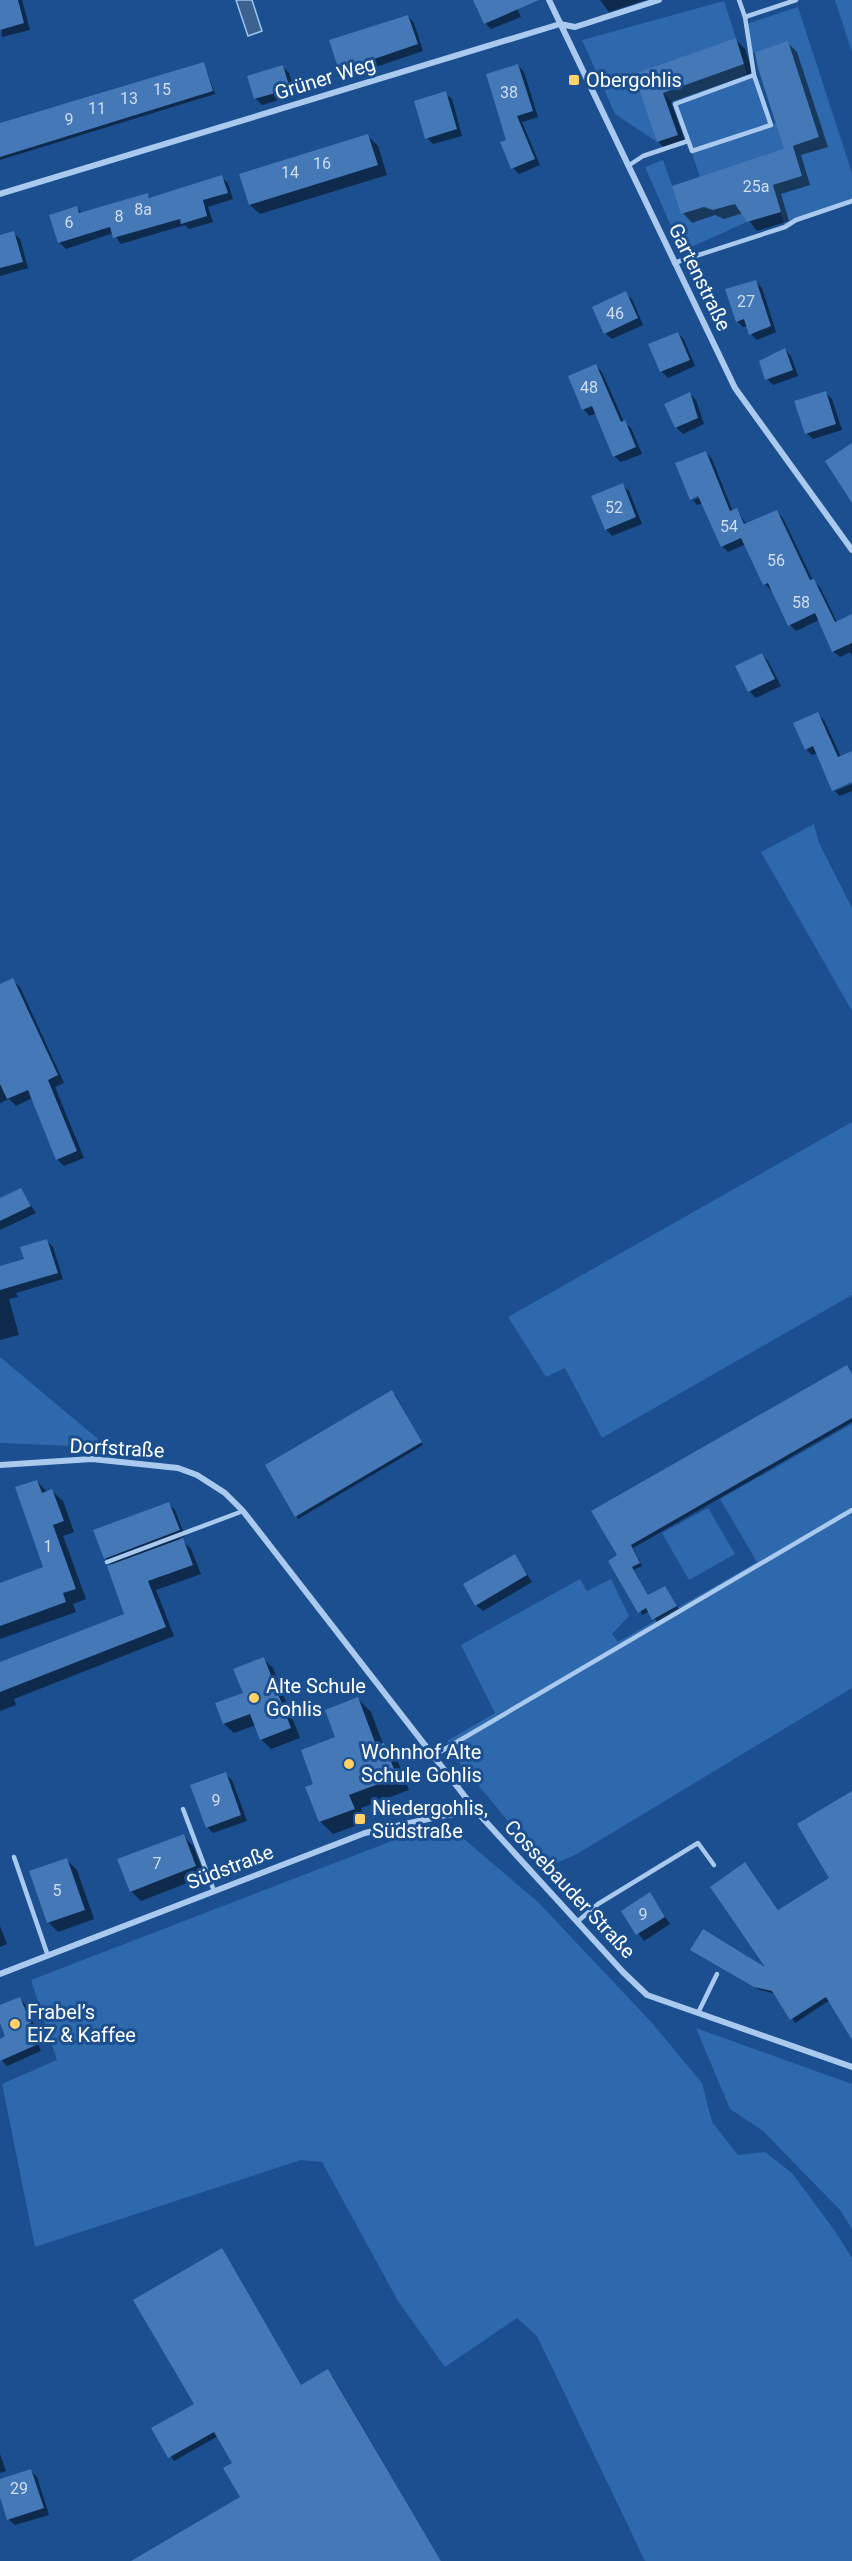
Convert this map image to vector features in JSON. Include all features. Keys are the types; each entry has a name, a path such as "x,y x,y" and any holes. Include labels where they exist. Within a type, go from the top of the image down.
{"street":[{"name":"Gartenstraße","path":"549,0 735,388 852,550"},
{"name":"Grüner Weg","path":"0,194 560,24 575,27 659,0"},
{"name":"Dorfstraße","path":"0,1465 92,1459 178,1468 197,1475 225,1493"},
{"name":"Cossebauder Straße","path":"225,1493 243,1511 477,1812 647,1995 852,2067"},
{"name":"Südstraße","path":"0,1974 365,1833 446,1815 477,1812"}],"lane":[{"path":"739,0 745,17 754,75 771,125 692,151 675,104 754,75"},
{"path":"745,17 796,0"},
{"path":"628,166 643,156 688,141"},
{"path":"674,262 785,227 796,220 852,201"},
{"path":"433,1756 852,1510"},
{"path":"107,1562 243,1511"},
{"path":"183,1809 214,1892"},
{"path":"577,1922 598,1904 698,1843 714,1865"},
{"path":"14,1857 48,1956"},
{"path":"698,2013 717,1974"}],"shaded area":[{"path":"236,0 252,0 262,31 248,36"},
{"path":"835,0 852,0 852,52"},
{"path":"724,1 736,38 646,106 657,142 615,114 582,40"},
{"path":"798,7 852,173 852,201 796,220 785,227 773,185 802,176 793,146 819,137 788,42 752,53 744,25"},
{"path":"744,64 748,77 754,75 771,125 776,123 784,149 700,177 675,104 663,93"},
{"path":"663,160 682,214 704,207 714,210 730,206 732,198 747,222 682,251 645,167"},
{"path":"814,824 819,843 852,908 852,1011 761,852"},
{"path":"852,1122 852,1295 602,1438 565,1368 546,1377 508,1317"},
{"path":"0,1357 98,1439 96,1447 0,1443"},
{"path":"852,1424 852,1688 577,1854 546,1867 450,1751 453,1748 447,1741 495,1713 461,1645 580,1579 587,1591 611,1579 629,1616 612,1634 618,1642 757,1562 720,1499"},
{"path":"708,1508 735,1554 689,1580 662,1533"},
{"path":"397,1839 464,1839 539,1903 653,2024 702,2083 712,2122 738,2155 765,2152 792,2173 835,2231 852,2258 852,2561 645,2561 537,2336 517,2318 445,2367 398,2301 322,2162 301,2160 35,2247 2,2084 57,2060 31,1980"},
{"path":"696,2028 852,2084 852,2229 840,2210 763,2131 730,2109"}],"building":[{"path":"0,0 18,0 24,23 0,30"},
{"path":"473,0 539,0 484,24"},
{"path":"408,15 418,44 339,71 329,40"},
{"path":"736,38 744,64 663,93 678,135 657,142 634,74"},
{"path":"788,41 819,137 793,146 802,176 773,185 781,212 747,222 735,204 713,210 704,207 681,214 672,186 784,149 755,52"},
{"path":"204,62 213,91 0,157 0,123"},
{"path":"518,64 533,111 517,116 535,159 511,169 500,142 506,140 486,74"},
{"path":"283,65 290,89 254,99 247,76"},
{"path":"446,91 457,129 425,139 414,101"},
{"path":"368,134 378,165 249,205 239,174"},
{"path":"222,175 228,193 203,200 207,216 181,224 180,219 113,238 110,227 58,243 49,215 77,206 79,213 148,193 149,198"},
{"path":"14,231 23,262 0,268 0,235"},
{"path":"756,280 771,326 749,335 744,319 736,322 725,289"},
{"path":"626,291 638,318 604,334 592,307"},
{"path":"678,332 690,360 660,372 648,344"},
{"path":"785,348 793,370 765,380 759,361"},
{"path":"596,364 621,422 625,420 636,447 613,457 592,406 582,410 568,376"},
{"path":"826,391 836,424 805,434 794,401"},
{"path":"690,392 698,418 675,428 664,404"},
{"path":"852,443 852,503 825,461"},
{"path":"706,451 730,511 737,508 744,524 777,510 810,580 814,579 835,622 852,614 852,643 832,652 815,613 788,626 768,583 763,585 741,538 721,547 698,496 690,500 675,463"},
{"path":"623,483 636,517 605,530 591,496"},
{"path":"762,653 775,679 748,692 735,666"},
{"path":"818,712 838,757 852,751 852,782 832,791 813,746 805,750 793,723"},
{"path":"13,978 58,1075 48,1080 77,1151 56,1160 28,1090 7,1099 0,1084 0,984"},
{"path":"21,1188 31,1206 0,1221 0,1198"},
{"path":"47,1239 58,1273 0,1290 0,1266 24,1259 20,1247"},
{"path":"847,1365 852,1374 852,1418 631,1545 640,1563 632,1567 648,1595 665,1586 677,1606 652,1620 646,1608 638,1613 608,1561 617,1555 591,1511"},
{"path":"392,1390 422,1442 295,1517 265,1465"},
{"path":"37,1480 42,1493 52,1489 64,1521 53,1525 76,1589 63,1593 66,1602 0,1626 0,1583 43,1567 15,1487"},
{"path":"169,1502 180,1530 104,1559 93,1530"},
{"path":"183,1538 193,1565 148,1581 166,1627 0,1692 0,1662 124,1614 107,1566"},
{"path":"515,1554 527,1575 475,1606 463,1584"},
{"name":"Alte Schule Gohlis","path":"264,1657 291,1728 260,1740 250,1714 223,1724 215,1703 243,1693 233,1669"},
{"name":"Wohnhof Alte Schule Gohlis","path":"358,1697 376,1745 384,1743 397,1777 349,1795 355,1809 319,1822 305,1787 313,1784 301,1750 335,1737 325,1710"},
{"path":"226,1772 241,1815 206,1828 190,1785"},
{"path":"852,1791 852,2040 826,1997 790,2020 772,1991 754,1987 690,1950 703,1929 765,1967 710,1887 745,1862 778,1910 829,1878 797,1824"},
{"path":"184,1834 196,1866 130,1892 117,1859"},
{"path":"67,1858 85,1910 47,1923 29,1871"},
{"path":"650,1892 665,1917 636,1935 621,1911"},
{"name":"Frabel’s EiZ & Kaffee","path":"20,1997 31,2023 28,2024 36,2045 0,2061 0,2039 5,2036 0,2023 0,2005"},
{"path":"222,2248 301,2385 328,2369 441,2561 131,2561 240,2497 223,2468 232,2463 214,2432 168,2458 151,2428 194,2404 133,2300"},
{"path":"31,2469 44,2508 7,2520 0,2497 0,2479"}],"place":[{"name":"Obergohlis","path":"574,80"},
{"name":"Alte Schule Gohlis","path":"254,1698"},
{"name":"Wohnhof Alte Schule Gohlis","path":"349,1764"},
{"name":"Niedergohlis, Südstraße","path":"360,1819"},
{"name":"Frabel’s EiZ & Kaffee","path":"15,2024"}]}
